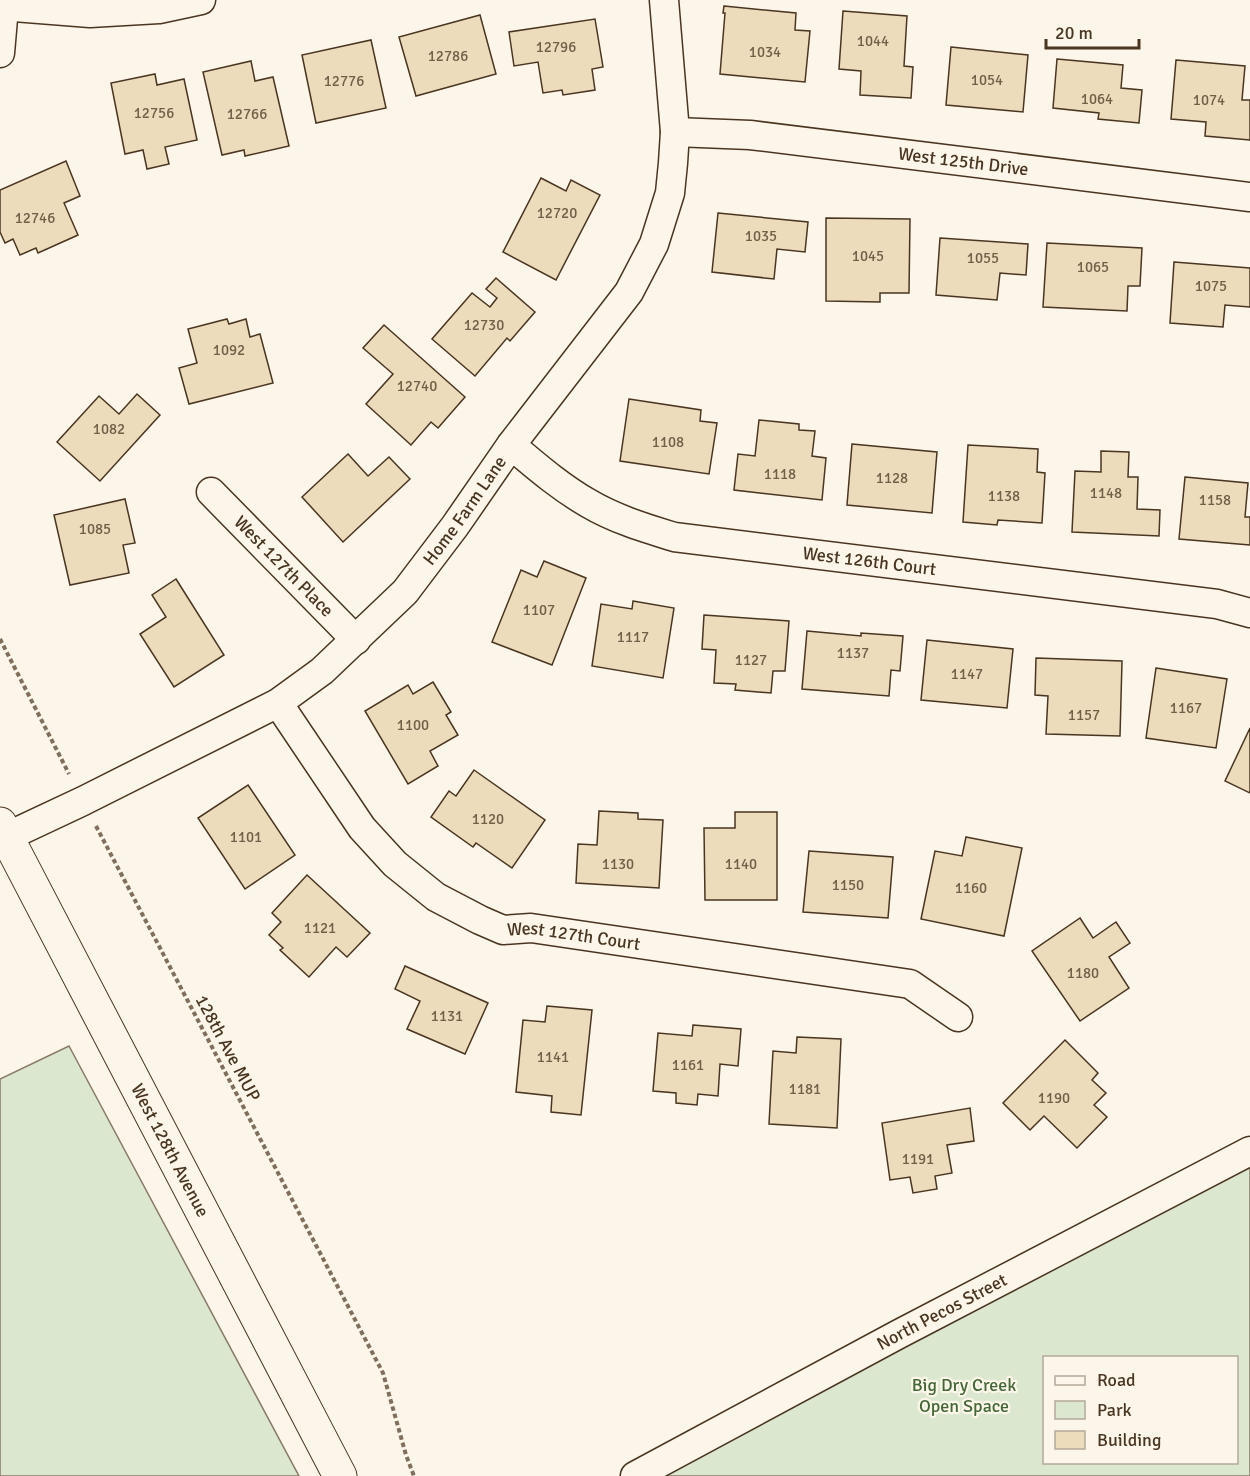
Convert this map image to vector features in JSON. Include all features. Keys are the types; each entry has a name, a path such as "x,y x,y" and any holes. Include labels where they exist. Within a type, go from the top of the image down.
{"main road":[{"name":"West 128th Avenue","path":"2,834 340,1476"}],"street":[{"path":"0,53 2,7 90,13 159,9 201,0"},
{"name":"Home Farm Lane","path":"2,834 83,801 278,703 322,671 405,592 455,526 511,445 629,292 654,243 670,192 675,132 664,0"},
{"name":"West 125th Drive","path":"675,132 750,135 1250,197"},
{"name":"West 126th Court","path":"511,445 555,482 589,504 628,522 674,537 1217,604 1250,613"},
{"name":"West 127th Place","path":"211,492 356,640"},
{"name":"West 127th Court","path":"278,703 362,828 394,864 436,897 480,920 503,930 531,928 910,984 958,1017"},
{"name":"North Pecos Street","path":"635,1476 909,1329 1250,1151"}],"path":[{"name":"128th Ave MUP","path":"0,639 383,1373 414,1476"}],"green space":[{"path":"69,1046 299,1476 0,1476 0,1079"},
{"name":"Big Dry Creek Open Space","path":"1250,1153 1250,1476 639,1476"}],"building":[{"path":"724,6 796,13 795,30 810,31 805,82 720,74"},
{"path":"843,11 907,16 904,66 913,67 911,98 860,95 861,71 839,69"},
{"path":"480,15 496,74 416,96 399,37"},
{"path":"595,19 603,67 592,69 595,90 563,95 562,90 543,93 538,62 514,66 509,32"},
{"path":"371,40 386,108 316,123 302,55"},
{"path":"951,47 1028,55 1023,112 946,105"},
{"path":"1057,59 1123,65 1121,88 1142,90 1139,123 1098,119 1099,113 1053,108"},
{"path":"1176,60 1245,66 1242,100 1250,100 1250,140 1205,136 1206,122 1171,119"},
{"path":"251,61 255,81 273,77 289,146 245,156 244,150 222,155 203,72"},
{"path":"155,74 157,85 184,79 197,140 165,147 169,164 147,169 143,150 125,154 111,83"},
{"path":"66,161 80,196 64,203 78,235 38,253 36,248 20,255 13,239 5,243 0,232 0,190"},
{"path":"541,178 566,191 571,180 600,195 556,280 503,252"},
{"path":"718,213 808,222 805,252 777,249 774,279 712,272"},
{"path":"826,218 910,219 909,293 880,293 880,302 826,301"},
{"path":"940,238 1028,244 1026,275 1000,273 997,300 936,295"},
{"path":"1047,243 1142,248 1140,286 1128,286 1127,311 1043,307"},
{"path":"1174,262 1250,268 1250,307 1225,305 1223,327 1170,323"},
{"path":"496,278 535,312 510,341 507,338 475,376 432,339 472,293 490,307 497,298 486,289"},
{"path":"227,319 229,324 246,319 250,337 260,334 273,383 189,404 179,368 197,363 188,329"},
{"path":"384,325 465,397 438,428 431,422 411,445 366,404 393,374 363,348"},
{"path":"137,394 160,415 100,481 57,442 99,396 119,414"},
{"path":"629,399 701,410 700,421 717,423 709,474 620,461"},
{"path":"759,420 799,424 799,430 815,431 812,456 826,458 822,500 734,490 738,454 755,456"},
{"path":"852,444 937,452 932,513 847,505"},
{"path":"968,445 1038,449 1037,472 1045,473 1042,523 998,520 997,525 963,522"},
{"path":"1101,451 1129,452 1128,477 1138,477 1137,509 1160,510 1159,536 1072,532 1075,471 1101,472"},
{"path":"348,454 368,476 389,457 410,479 343,542 302,497"},
{"path":"1185,477 1248,483 1245,517 1250,517 1250,545 1179,539"},
{"path":"125,499 135,543 123,545 129,573 70,585 54,515"},
{"path":"544,561 586,578 552,665 492,642 521,570 537,577"},
{"path":"176,579 224,655 174,687 140,634 166,617 152,595"},
{"path":"633,601 674,608 663,678 592,666 601,604 632,609"},
{"path":"704,615 789,621 785,671 773,671 771,693 735,690 736,684 714,683 716,650 702,649"},
{"path":"807,631 861,636 861,633 903,636 900,671 891,670 889,696 802,689"},
{"path":"927,640 1013,649 1007,708 921,700"},
{"path":"1036,658 1122,661 1120,736 1046,734 1048,696 1035,695"},
{"path":"1156,668 1227,679 1216,748 1146,738"},
{"path":"433,682 451,712 446,715 458,735 430,751 438,766 408,784 365,711 408,685 413,694"},
{"path":"1250,728 1250,793 1225,781"},
{"path":"474,770 545,820 512,868 476,843 473,847 431,817 449,791 456,796"},
{"path":"248,785 295,855 245,889 198,818"},
{"path":"599,811 638,813 638,819 663,820 659,888 576,883 578,844 597,845"},
{"path":"735,812 777,812 777,900 705,900 704,828 735,828"},
{"path":"966,837 1022,848 1004,936 921,919 935,851 962,856"},
{"path":"809,851 893,857 888,918 803,912"},
{"path":"307,875 370,933 347,957 336,947 309,977 280,950 283,948 269,935 281,922 272,913"},
{"path":"1080,918 1093,938 1116,922 1130,943 1109,957 1129,988 1080,1021 1032,951"},
{"path":"405,966 488,1003 465,1054 407,1029 420,1001 395,989"},
{"path":"547,1006 592,1010 581,1115 551,1112 552,1096 516,1092 523,1020 545,1022"},
{"path":"693,1025 741,1029 738,1066 720,1064 718,1096 698,1094 697,1105 676,1103 676,1093 653,1091 658,1033 692,1036"},
{"path":"797,1037 841,1039 837,1128 769,1124 773,1051 796,1053"},
{"path":"1065,1040 1098,1073 1092,1080 1106,1093 1094,1105 1107,1117 1077,1148 1044,1116 1030,1130 1003,1103"},
{"path":"970,1108 974,1141 947,1145 952,1173 935,1176 937,1189 913,1193 910,1177 890,1180 882,1123"}]}
